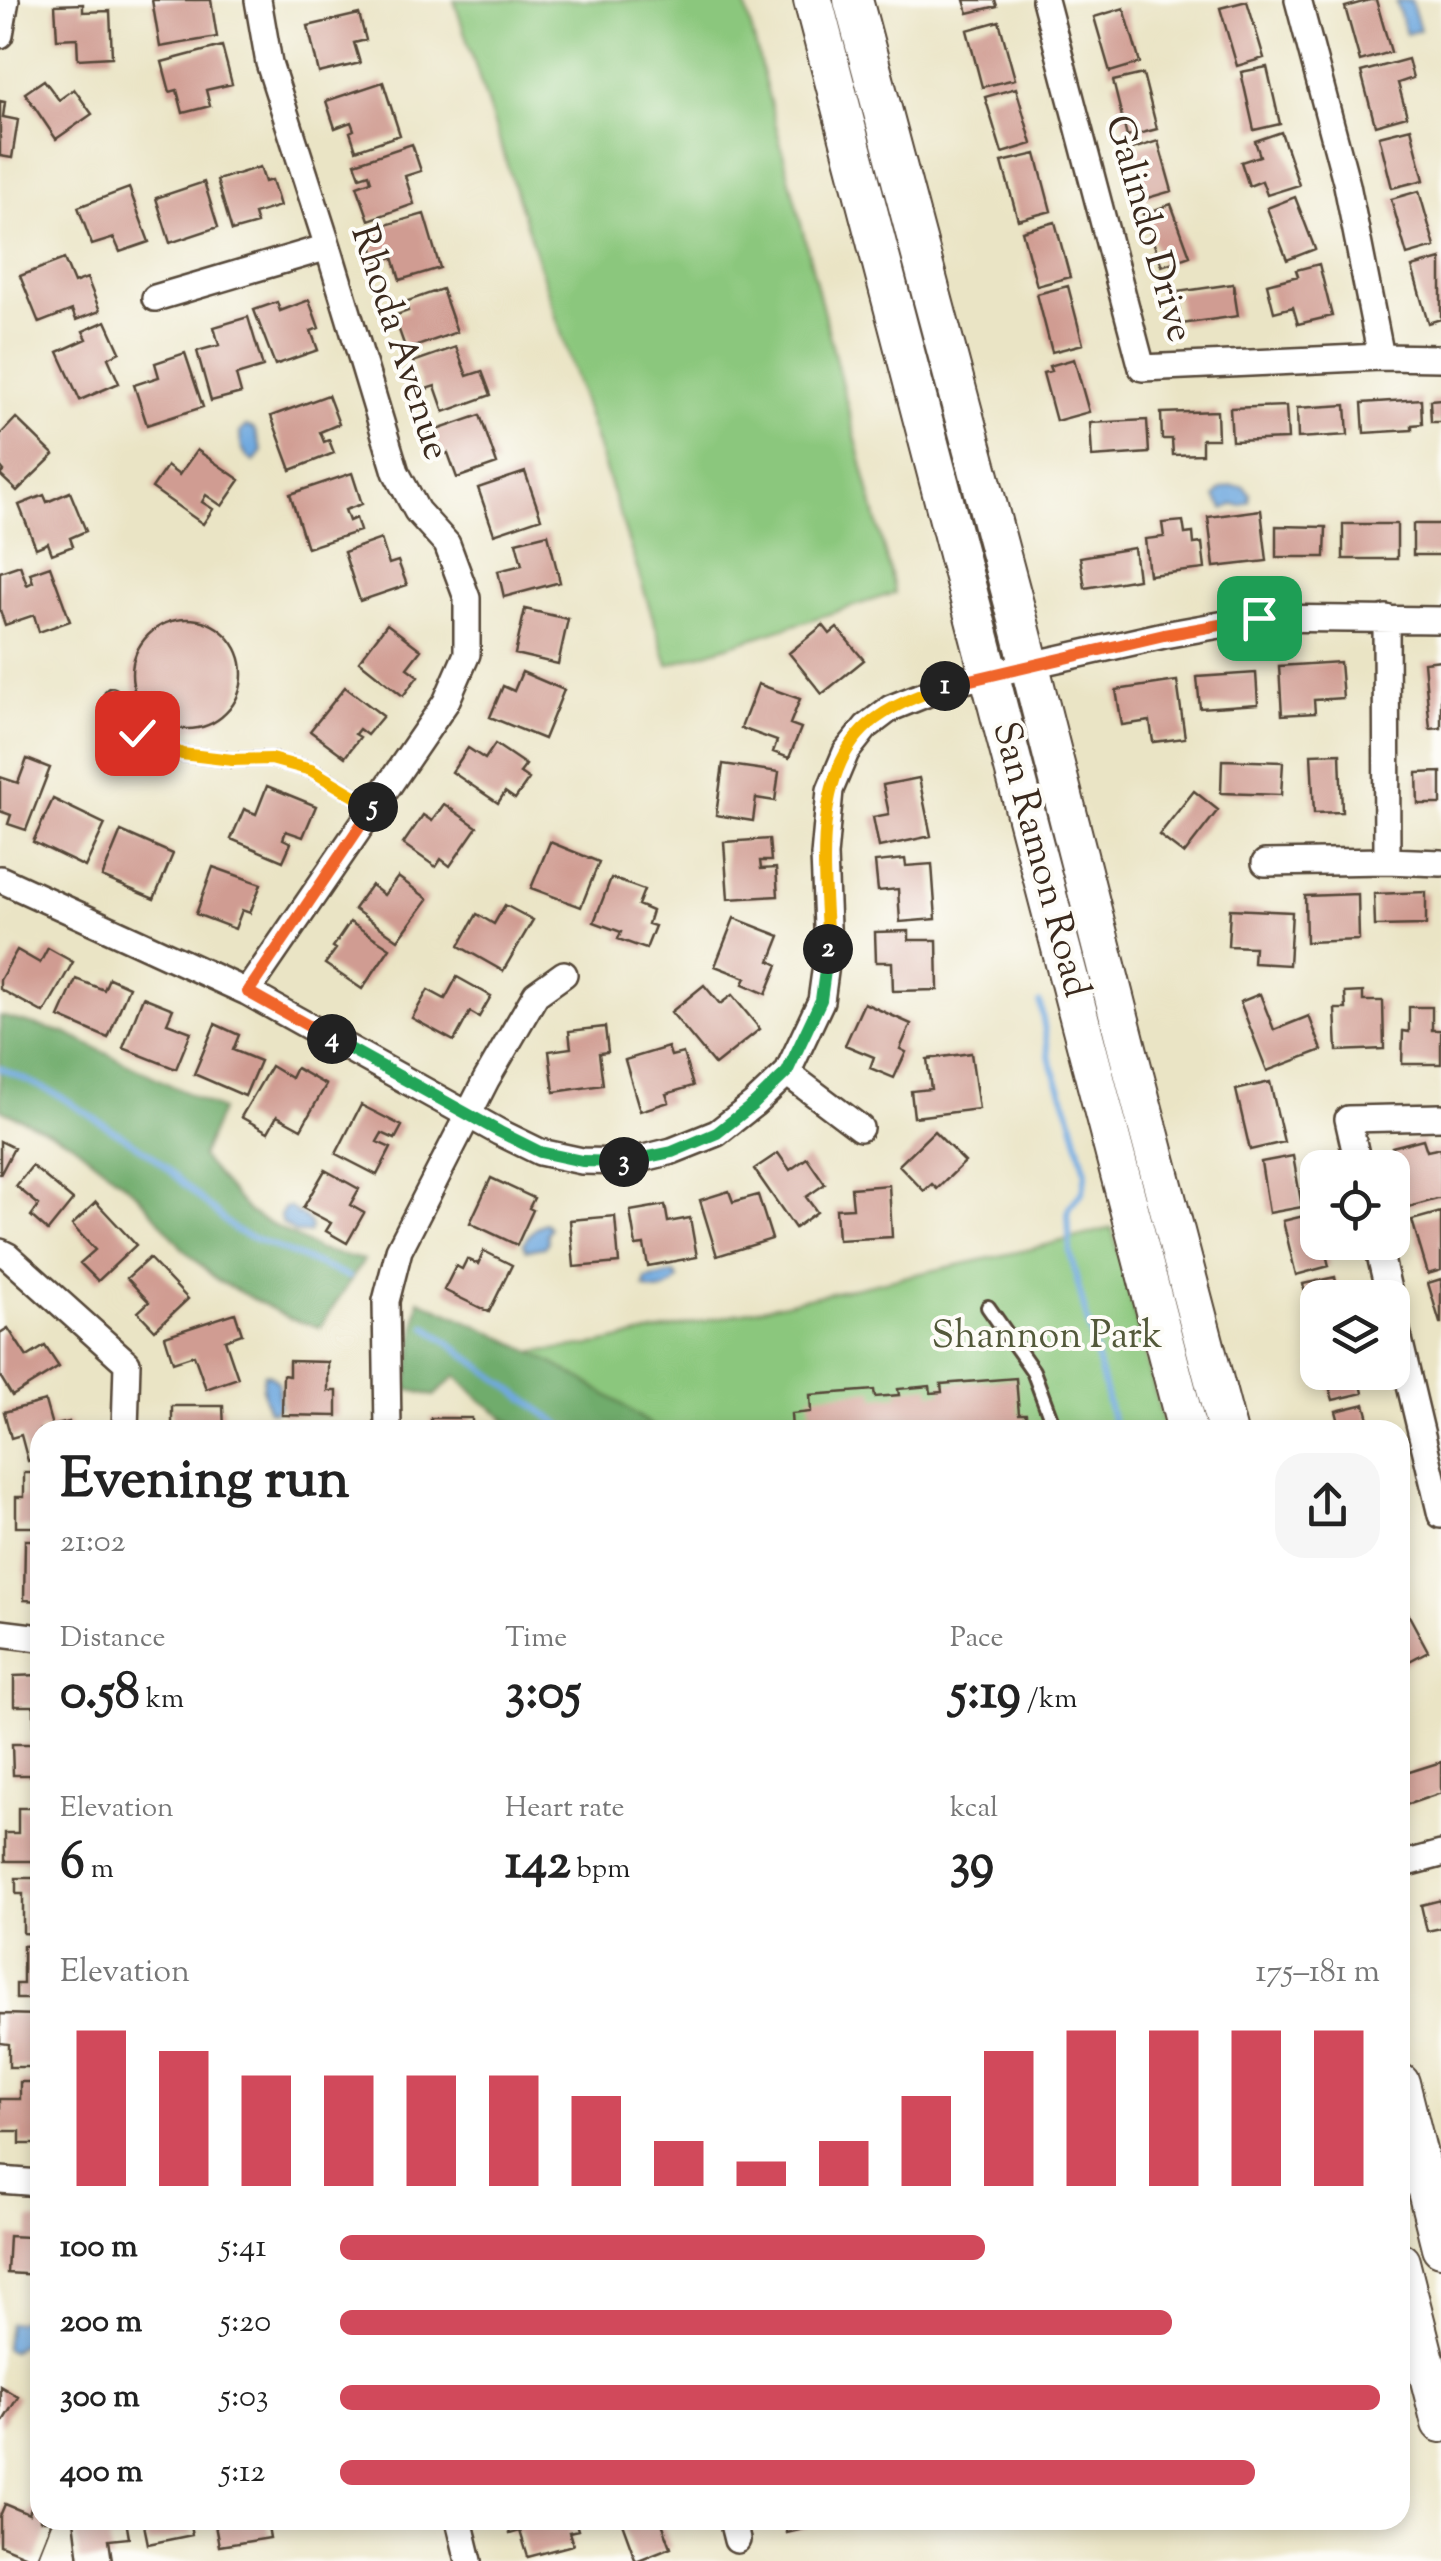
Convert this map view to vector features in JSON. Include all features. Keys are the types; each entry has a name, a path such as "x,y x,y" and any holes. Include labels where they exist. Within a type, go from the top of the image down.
{"main road":[{"name":"San Ramon Road","path":"812,0 1184,1420"},
{"name":"San Ramon Road","path":"853,0 1224,1420"},
{"path":"1410,2123 1441,2248"},
{"path":"1410,2301 1441,2423"}],"street":[{"path":"0,34 6,0"},
{"name":"Rhoda Avenue","path":"248,992 446,702 468,654 467,598 448,544 417,511 396,472 269,62 258,0"},
{"name":"Galindo Drive","path":"1045,0 1142,368 1380,357 1441,358"},
{"path":"1298,0 1346,184 1380,357"},
{"path":"155,298 328,247"},
{"path":"0,878 248,992 540,1152 582,1161 628,1162 672,1152 717,1133 787,1072 821,1000 828,950 824,856 830,790 846,752 866,727 891,708 956,682 1259,618 1441,620"},
{"path":"1386,618 1387,861"},
{"path":"1265,864 1441,864"},
{"path":"388,1420 386,1301 399,1250 468,1114 536,994 564,974"},
{"path":"787,1072 860,1128"},
{"path":"1355,1150 1348,1119 1441,1117"},
{"path":"0,1252 127,1363 125,1420"},
{"path":"1410,1385 1441,1515"},
{"path":"0,1633 30,1637"},
{"path":"1410,1862 1441,1854"},
{"path":"0,2180 30,2182"},
{"path":"460,2530 468,2561"}],"lane":[{"path":"112,695 137,733 182,754 232,760 271,759 311,770 374,807"},
{"path":"988,1307 1033,1371 1051,1420"}],"green space":[{"path":"454,0 744,0 895,593 668,665"},
{"path":"0,1016 65,1033 221,1110 201,1157 249,1212 319,1250 364,1260 320,1327 291,1319 217,1280 184,1250 137,1194 71,1142 0,1109"},
{"name":"Shannon Park","path":"1112,1228 1162,1420 504,1420 501,1356 599,1344"},
{"path":"419,1300 542,1358 644,1420 508,1420 456,1376 434,1396 407,1389"}],"water":[{"path":"1411,0 1420,30 1406,34 1396,2"},
{"path":"246,426 254,429 262,451 254,462 242,445 240,432"},
{"path":"1244,487 1250,494 1249,502 1224,509 1215,497 1221,489"},
{"path":"289,1207 308,1221 309,1233 296,1233 282,1223 280,1216"},
{"path":"546,1223 550,1228 548,1242 544,1247 526,1250 523,1244 527,1237"},
{"path":"674,1273 678,1279 667,1288 654,1291 644,1287 646,1279"},
{"path":"264,1374 278,1382 279,1406 274,1412 269,1411 264,1397"},
{"path":"30,2319 30,2337 12,2351 5,2348 8,2323"}],"building":[{"path":"152,0 211,0 217,37 160,47"},
{"path":"964,0 995,0 997,6 968,13"},
{"path":"1376,0 1391,52 1360,61 1345,7"},
{"path":"1247,1 1264,58 1237,66 1220,8"},
{"path":"83,4 83,12 110,11 112,57 78,59 77,38 57,39 55,5"},
{"path":"1124,8 1140,63 1110,72 1094,17"},
{"path":"359,14 366,40 354,43 360,63 319,73 308,26"},
{"path":"999,21 1015,79 982,87 967,30"},
{"path":"222,46 232,84 206,90 210,106 183,113 177,90 170,92 162,62"},
{"path":"1408,59 1413,78 1398,83 1407,116 1375,125 1361,72"},
{"path":"1267,67 1280,124 1254,130 1241,72"},
{"path":"1143,74 1157,129 1127,137 1113,81"},
{"path":"44,80 59,100 74,89 92,114 56,139 25,93"},
{"path":"383,82 400,135 356,150 351,122 335,128 326,101"},
{"path":"1016,88 1032,144 1002,153 985,97"},
{"path":"0,101 5,102 3,117 18,120 12,158 0,156"},
{"path":"1411,128 1424,180 1392,188 1379,136"},
{"path":"1281,132 1299,185 1267,195 1262,181 1249,186 1241,162 1260,156 1255,141"},
{"path":"1158,141 1172,191 1144,199 1129,150"},
{"path":"412,144 421,171 405,176 414,204 369,220 357,186 371,181 369,174 360,177 355,163"},
{"path":"1036,154 1051,211 1018,220 1002,162"},
{"path":"260,167 265,182 272,180 280,206 254,214 257,224 232,231 217,180"},
{"path":"204,182 218,227 170,243 156,198"},
{"path":"129,188 149,242 120,252 114,238 92,245 78,207"},
{"path":"1419,191 1435,247 1407,255 1391,199"},
{"path":"1295,197 1315,249 1287,260 1267,208"},
{"path":"1171,204 1190,256 1162,266 1143,214"},
{"path":"424,214 440,268 400,280 393,257 377,262 368,230"},
{"path":"1055,222 1070,277 1037,286 1022,231"},
{"path":"64,259 74,283 87,278 100,311 76,320 72,310 39,323 20,276"},
{"path":"1441,259 1441,319 1428,323 1412,267"},
{"path":"1319,264 1332,316 1298,324 1293,307 1274,312 1267,284 1298,276 1296,270"},
{"path":"1233,284 1238,316 1181,324 1177,292"},
{"path":"1068,286 1083,344 1052,352 1037,294"},
{"path":"442,289 457,332 406,350 394,316 408,311 405,302"},
{"path":"309,300 319,328 311,331 318,350 275,365 254,310 277,302 280,311"},
{"path":"248,317 263,367 236,375 241,393 211,401 197,351 219,345 214,327"},
{"path":"106,321 120,352 108,358 119,383 80,400 58,352 87,339 83,331"},
{"path":"456,347 467,376 482,371 491,395 444,412 435,386 423,390 413,362"},
{"path":"185,353 203,407 147,425 134,385 159,377 155,363"},
{"path":"1074,359 1089,412 1056,421 1043,373 1051,371 1049,366"},
{"path":"328,395 339,424 320,432 324,442 329,440 334,453 291,470 271,416"},
{"path":"1421,399 1422,424 1412,425 1412,430 1364,433 1362,403"},
{"path":"1441,399 1441,422 1431,422 1430,400"},
{"path":"1346,405 1348,435 1298,438 1297,408"},
{"path":"1286,406 1288,439 1232,441 1230,408"},
{"path":"1217,411 1218,439 1202,439 1202,454 1173,455 1172,439 1162,439 1161,413"},
{"path":"480,415 497,464 457,478 448,453 436,456 428,433"},
{"path":"16,418 54,455 17,491 0,475 4,471 0,466 0,435"},
{"path":"1147,420 1149,453 1092,457 1090,423"},
{"path":"197,450 240,480 222,506 206,495 202,502 213,509 203,524 152,488 167,466 179,475"},
{"path":"525,472 541,518 494,534 478,488"},
{"path":"352,473 362,504 345,510 349,521 356,518 360,531 307,548 290,494"},
{"path":"70,492 86,531 70,538 73,546 52,554 48,543 36,548 19,505 44,495 47,502"},
{"path":"1261,510 1267,561 1214,567 1208,517"},
{"path":"1183,521 1185,534 1193,533 1194,544 1202,543 1205,569 1149,575 1145,539 1164,537 1162,523"},
{"path":"1343,524 1397,524 1397,559 1343,559"},
{"path":"1413,524 1441,524 1441,555 1413,555"},
{"path":"1276,526 1326,527 1325,557 1276,557"},
{"path":"548,534 560,582 504,597 498,571 522,565 516,542"},
{"path":"381,539 389,564 398,561 407,585 360,601 344,552"},
{"path":"1134,548 1138,579 1085,588 1080,557"},
{"path":"20,565 27,585 33,582 30,573 50,566 70,621 39,632 34,615 5,625 0,610 0,572"},
{"path":"525,609 568,619 558,664 515,654"},
{"path":"187,619 208,623 226,635 238,653 242,674 238,695 226,713 208,725 187,729 166,725 148,713 136,695 132,674 136,653 148,635 166,623"},
{"path":"387,624 421,650 407,668 418,676 403,696 359,661"},
{"path":"823,625 830,634 837,628 864,660 822,694 789,653"},
{"path":"1441,660 1441,728 1430,729 1424,662"},
{"path":"1340,662 1343,698 1314,700 1315,713 1282,715 1279,666"},
{"path":"522,672 564,690 544,739 490,717 503,686 514,691"},
{"path":"1256,673 1258,704 1200,708 1197,677"},
{"path":"1177,681 1185,738 1153,742 1150,721 1122,725 1116,690"},
{"path":"758,684 800,699 790,724 801,728 789,758 773,752 777,741 741,728"},
{"path":"345,687 383,716 367,735 359,729 355,734 360,737 345,757 310,731"},
{"path":"495,744 526,765 520,773 529,779 515,799 505,792 498,803 452,772 468,748 485,759"},
{"path":"1340,753 1342,812 1314,813 1311,754"},
{"path":"27,759 50,768 26,830 8,824 11,815 0,811 0,777 18,783"},
{"path":"1222,760 1283,762 1281,795 1221,793"},
{"path":"723,764 779,772 775,801 756,798 753,821 716,815"},
{"path":"1441,772 1441,804 1418,804 1417,773"},
{"path":"919,778 931,836 879,847 873,817 889,814 883,785"},
{"path":"267,786 316,806 303,837 286,831 283,839 291,843 283,861 231,839 244,809 256,814"},
{"path":"1194,791 1218,810 1184,854 1159,835"},
{"path":"53,799 105,824 85,867 33,842"},
{"path":"444,804 477,827 450,866 441,859 436,867 403,844 423,815 432,821"},
{"path":"121,831 173,854 154,899 102,877"},
{"path":"769,839 771,861 760,861 761,869 776,868 778,896 728,899 724,842"},
{"path":"550,842 599,862 581,907 531,888"},
{"path":"905,859 906,866 932,864 936,919 900,922 898,889 878,891 875,862"},
{"path":"213,867 261,884 250,913 242,910 235,929 196,914"},
{"path":"398,877 428,899 398,940 354,909 371,885 384,895"},
{"path":"611,878 644,890 638,905 652,911 648,924 655,926 646,949 618,939 621,932 594,922"},
{"path":"1426,892 1426,925 1375,926 1374,894"},
{"path":"1358,894 1359,940 1306,942 1305,896"},
{"path":"505,905 533,920 503,971 459,946 477,914 494,924"},
{"path":"1230,909 1292,912 1289,965 1253,963 1254,947 1228,946"},
{"path":"734,918 780,936 770,961 778,965 766,994 743,984 746,978 715,966"},
{"path":"350,922 390,948 362,989 325,964"},
{"path":"909,931 909,940 937,940 938,990 893,991 892,962 876,962 875,932"},
{"path":"48,948 73,962 44,1013 0,989 0,980 17,950 40,963"},
{"path":"457,977 491,996 479,1017 470,1012 454,1041 412,1018 428,990 445,999"},
{"path":"109,978 129,987 108,1038 59,1017 76,979 104,990"},
{"path":"704,985 720,1004 732,995 760,1029 715,1065 671,1012"},
{"path":"1363,992 1363,1001 1383,1001 1384,1049 1337,1051 1335,1009 1346,1009 1345,993"},
{"path":"1260,994 1274,1030 1309,1016 1322,1050 1267,1071 1240,1002"},
{"path":"143,997 173,1009 167,1023 191,1032 176,1069 123,1048"},
{"path":"864,1003 911,1024 900,1049 906,1052 894,1078 870,1068 874,1057 845,1045"},
{"path":"1409,1007 1432,1007 1432,1030 1441,1030 1441,1064 1402,1064 1403,1031 1409,1032"},
{"path":"215,1024 239,1035 233,1050 260,1061 245,1096 194,1074"},
{"path":"605,1027 608,1052 599,1053 603,1085 554,1092 549,1051 571,1048 569,1031"},
{"path":"668,1047 671,1056 683,1053 693,1086 666,1094 669,1102 640,1111 625,1060"},
{"path":"971,1053 979,1109 914,1117 911,1091 931,1089 927,1059"},
{"path":"271,1066 291,1078 296,1068 326,1085 301,1129 277,1116 268,1132 241,1117"},
{"path":"1270,1082 1284,1142 1250,1150 1236,1090"},
{"path":"361,1105 402,1126 395,1139 382,1133 377,1142 391,1148 377,1175 336,1154"},
{"path":"934,1131 965,1162 937,1189 932,1184 924,1191 899,1165"},
{"path":"1423,1139 1427,1151 1441,1148 1441,1198 1410,1207 1410,1150 1392,1147"},
{"path":"0,1141 14,1148 0,1175"},
{"path":"778,1153 790,1170 807,1158 825,1184 806,1197 817,1212 795,1228 754,1169"},
{"path":"1293,1156 1300,1207 1269,1213 1261,1162"},
{"path":"32,1166 73,1200 48,1231 31,1216 39,1205 16,1186"},
{"path":"325,1170 359,1189 350,1205 364,1213 347,1243 326,1231 331,1223 303,1208"},
{"path":"491,1178 534,1198 529,1208 533,1210 517,1245 470,1223"},
{"path":"889,1185 892,1237 838,1240 836,1209 853,1208 851,1188"},
{"path":"729,1191 733,1202 758,1195 772,1239 717,1256 700,1200"},
{"path":"96,1202 136,1245 98,1281 80,1263 95,1250 72,1225"},
{"path":"665,1205 668,1222 690,1218 697,1257 648,1266 644,1245 636,1246 630,1211"},
{"path":"1441,1212 1441,1270 1428,1274 1412,1220"},
{"path":"615,1216 619,1263 574,1267 570,1220"},
{"path":"1300,1217 1300,1260 1328,1260 1329,1266 1296,1275 1283,1221"},
{"path":"484,1251 512,1265 489,1312 444,1290 456,1266 462,1269 467,1259 478,1264"},
{"path":"149,1258 188,1299 155,1330 138,1312 149,1302 127,1278"},
{"path":"1441,1279 1441,1323 1440,1323 1428,1283"},
{"path":"235,1313 242,1334 225,1340 238,1378 206,1389 194,1355 173,1362 165,1336"},
{"path":"8,1328 27,1357 45,1346 59,1367 12,1396 0,1376 0,1333"},
{"path":"289,1361 328,1362 328,1391 337,1391 337,1416 282,1415 283,1375 289,1376"},
{"path":"1016,1378 1019,1414 1026,1414 1026,1420 791,1420 791,1414 811,1412 810,1395 874,1390 875,1397 899,1395 898,1389 930,1386 931,1393 942,1392 941,1384"},
{"path":"1330,1390 1362,1390 1363,1393 1333,1400"},
{"path":"45,1401 50,1420 30,1420 30,1460 21,1435 11,1438 4,1412"},
{"path":"1365,1404 1369,1420 1338,1420 1336,1411"},
{"path":"172,1406 223,1406 224,1420 172,1420"},
{"path":"431,1418 472,1418 472,1420"},
{"path":"24,1473 30,1473 30,1527 16,1527 16,1497 24,1497"},
{"path":"25,1540 30,1540 30,1600 24,1600"},
{"path":"1410,1618 1428,1651 1410,1661"},
{"path":"30,1675 30,1706 14,1706 14,1676"},
{"path":"12,1744 30,1744 30,1775 13,1775"},
{"path":"1441,1762 1441,1793 1410,1804 1410,1772"},
{"path":"18,1808 30,1808 30,1861 5,1861 5,1833 18,1833"},
{"path":"16,1878 30,1878 30,1933 23,1933 23,1894 16,1894"},
{"path":"1441,1900 1441,1928 1427,1931 1421,1905"},
{"path":"23,1946 30,1946 30,1999 16,1999 16,1984 23,1984"},
{"path":"0,2014 30,2015 30,2067 9,2067 9,2044 0,2043"},
{"path":"20,2082 30,2082 30,2144 20,2144 20,2131 0,2131 0,2099 20,2099"},
{"path":"30,2219 30,2274 7,2273 9,2236 29,2237"},
{"path":"0,2386 18,2397 0,2426"},
{"path":"5,2504 29,2514 30,2530 48,2530 36,2560 0,2545 0,2516"},
{"path":"75,2530 128,2530 129,2538 109,2540 112,2560 79,2561"},
{"path":"145,2530 191,2530 192,2535 148,2544"},
{"path":"216,2530 269,2530 270,2538 219,2546"},
{"path":"509,2530 578,2530 569,2532 573,2545 528,2557 520,2531 510,2534"},
{"path":"625,2530 665,2530 671,2547 636,2561"}],"waterway":[{"path":"1040,1003 1050,1060 1086,1172 1083,1191 1068,1213 1070,1253 1112,1420"},
{"path":"0,1068 58,1095 152,1155 236,1231 349,1277"},
{"path":"426,1326 553,1420"}],"route":[{"path":"137,733 182,754 232,760 271,759 311,770 374,807 248,992 540,1152 582,1161 628,1162 672,1152 717,1133 787,1072 821,1000 828,950 824,856 830,790 846,752 866,727 891,708 956,682 1259,618"}]}
